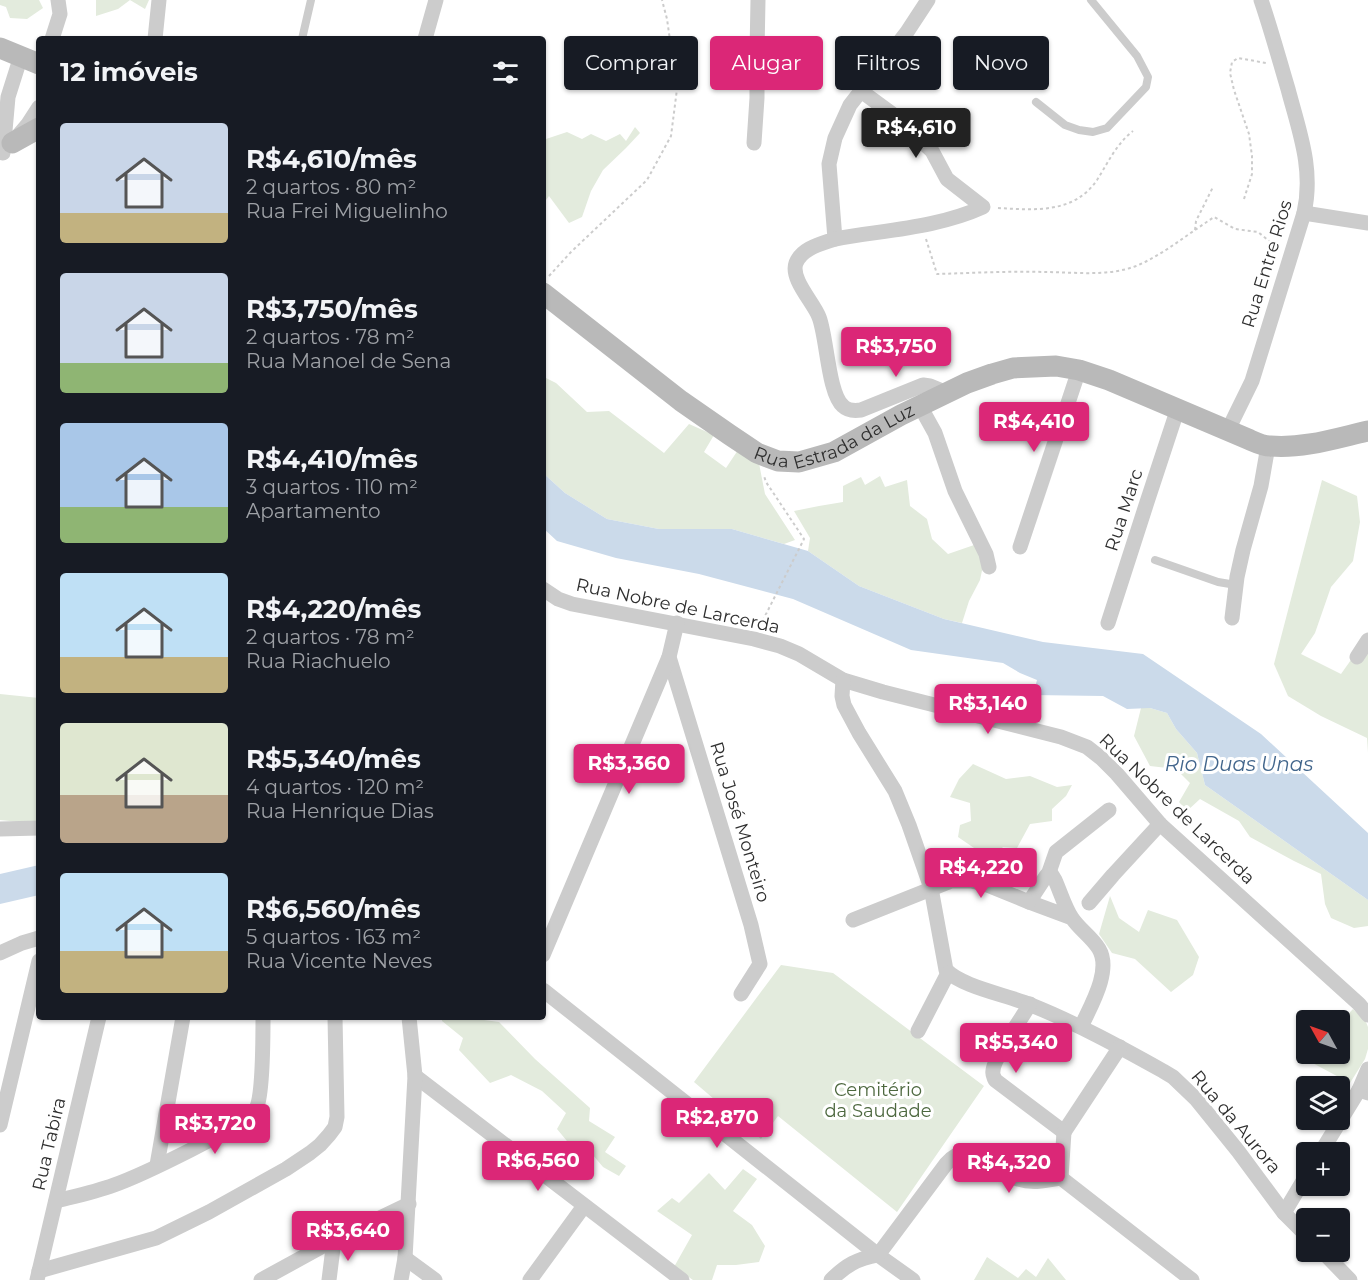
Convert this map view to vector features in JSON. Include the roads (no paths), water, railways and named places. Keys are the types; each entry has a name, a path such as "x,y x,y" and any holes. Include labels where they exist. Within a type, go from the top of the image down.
{"main road":[{"path":"0,48 30,60"},
{"path":"4,144 36,129"},
{"name":"Rua Estrada da Luz","path":"546,295 710,422 757,453 778,461 799,462 834,452 946,393 975,380 1013,368 1056,366 1079,370 1109,380 1268,446 1292,446 1368,431"}],"street":[{"path":"53,36 60,14 58,0"},
{"path":"155,36 159,0"},
{"path":"426,36 436,0"},
{"path":"754,143 758,0"},
{"path":"835,239 828,164 835,138 850,105 907,32 928,0"},
{"name":"Rua Entre Rios","path":"1228,430 1252,381 1308,196 1304,149 1280,59 1261,0"},
{"path":"4,144 8,97 30,60"},
{"path":"861,91 891,113 932,151 947,179 983,207 939,222 835,239 803,253 795,266 796,272 818,315 834,386 839,401 846,409 861,410 923,385 946,393"},
{"path":"4,144 28,124 36,112"},
{"path":"1304,213 1368,223"},
{"path":"1020,547 1079,370"},
{"path":"920,406 935,434 955,491 986,554 989,567"},
{"name":"Rua Marc","path":"1108,623 1178,408"},
{"path":"1368,416 1368,431"},
{"path":"1232,618 1243,550 1261,486 1268,446"},
{"name":"Rua Nobre de Larcerda","path":"546,591 572,604 677,623 780,646 799,654 843,680 1072,741 1087,747 1117,774 1161,824 1359,1004 1368,1015"},
{"path":"546,948 669,657 677,623"},
{"path":"1357,657 1368,640"},
{"name":"Rua José Monteiro","path":"669,657 758,954 760,964 741,994"},
{"path":"843,680 844,705 895,791 931,888 948,973 918,1031"},
{"path":"1029,902 1044,877 1048,875 1056,852 1109,810"},
{"path":"1089,903 1161,824"},
{"path":"0,829 36,828"},
{"path":"1048,875 1052,875 1055,879 1072,918 1099,948 1104,965 1098,987 1081,1028"},
{"path":"853,920 951,880 985,884 1072,918"},
{"path":"0,953 36,939"},
{"name":"Rua da Aurora","path":"948,973 965,982 1030,1004 1120,1047 1163,1071 1196,1099 1284,1213 1296,1225"},
{"path":"0,1125 36,974"},
{"path":"546,992 878,1255 913,1280"},
{"path":"1030,1004 1007,1040 993,1068 993,1076 1064,1132"},
{"name":"Rua Tabira","path":"38,1276 98,1020"},
{"path":"157,1165 182,1020"},
{"path":"56,1201 114,1185 206,1141 242,1121 255,1110 260,1091 263,1020"},
{"path":"38,1276 156,1238 209,1212 286,1169 320,1145 335,1127 337,1118 335,1020"},
{"path":"401,1280 409,1204 415,1076 409,1020"},
{"path":"1061,1178 1064,1132 1120,1047"},
{"path":"1328,1142 1363,1092 1368,1068"},
{"path":"415,1076 682,1280"},
{"path":"831,1280 850,1263 878,1255 946,1164 958,1153 969,1152 979,1155 1014,1178 1029,1182 1061,1178"},
{"path":"1061,1178 1173,1274 1192,1280"},
{"path":"1284,1213 1296,1193"},
{"path":"261,1280 333,1240 409,1204"},
{"path":"530,1280 584,1206"},
{"path":"329,1280 333,1240"},
{"path":"405,1258 435,1280"},
{"path":"1333,1262 1350,1280"}],"lane":[{"path":"303,36 311,0"},
{"path":"1036,102 1065,125 1094,132 1107,128 1146,87 1148,77 1137,56 1091,0"},
{"path":"1155,560 1218,582 1236,585"}],"water":[{"name":"Rio Duas Unas","path":"546,476 565,493 607,519 659,529 732,529 808,551 859,586 944,619 1043,642 1143,654 1261,734 1368,833 1368,900 1205,785 1197,753 1176,729 1167,713 1150,708 1127,709 1103,696 1033,695 1037,680 1003,663 911,650 793,599 699,574 616,558 557,541 546,531"},
{"path":"36,866 36,896 0,904 0,874"}],"park label":[{"name":"Cemitério da Saudade","path":"878,1100"}]}
